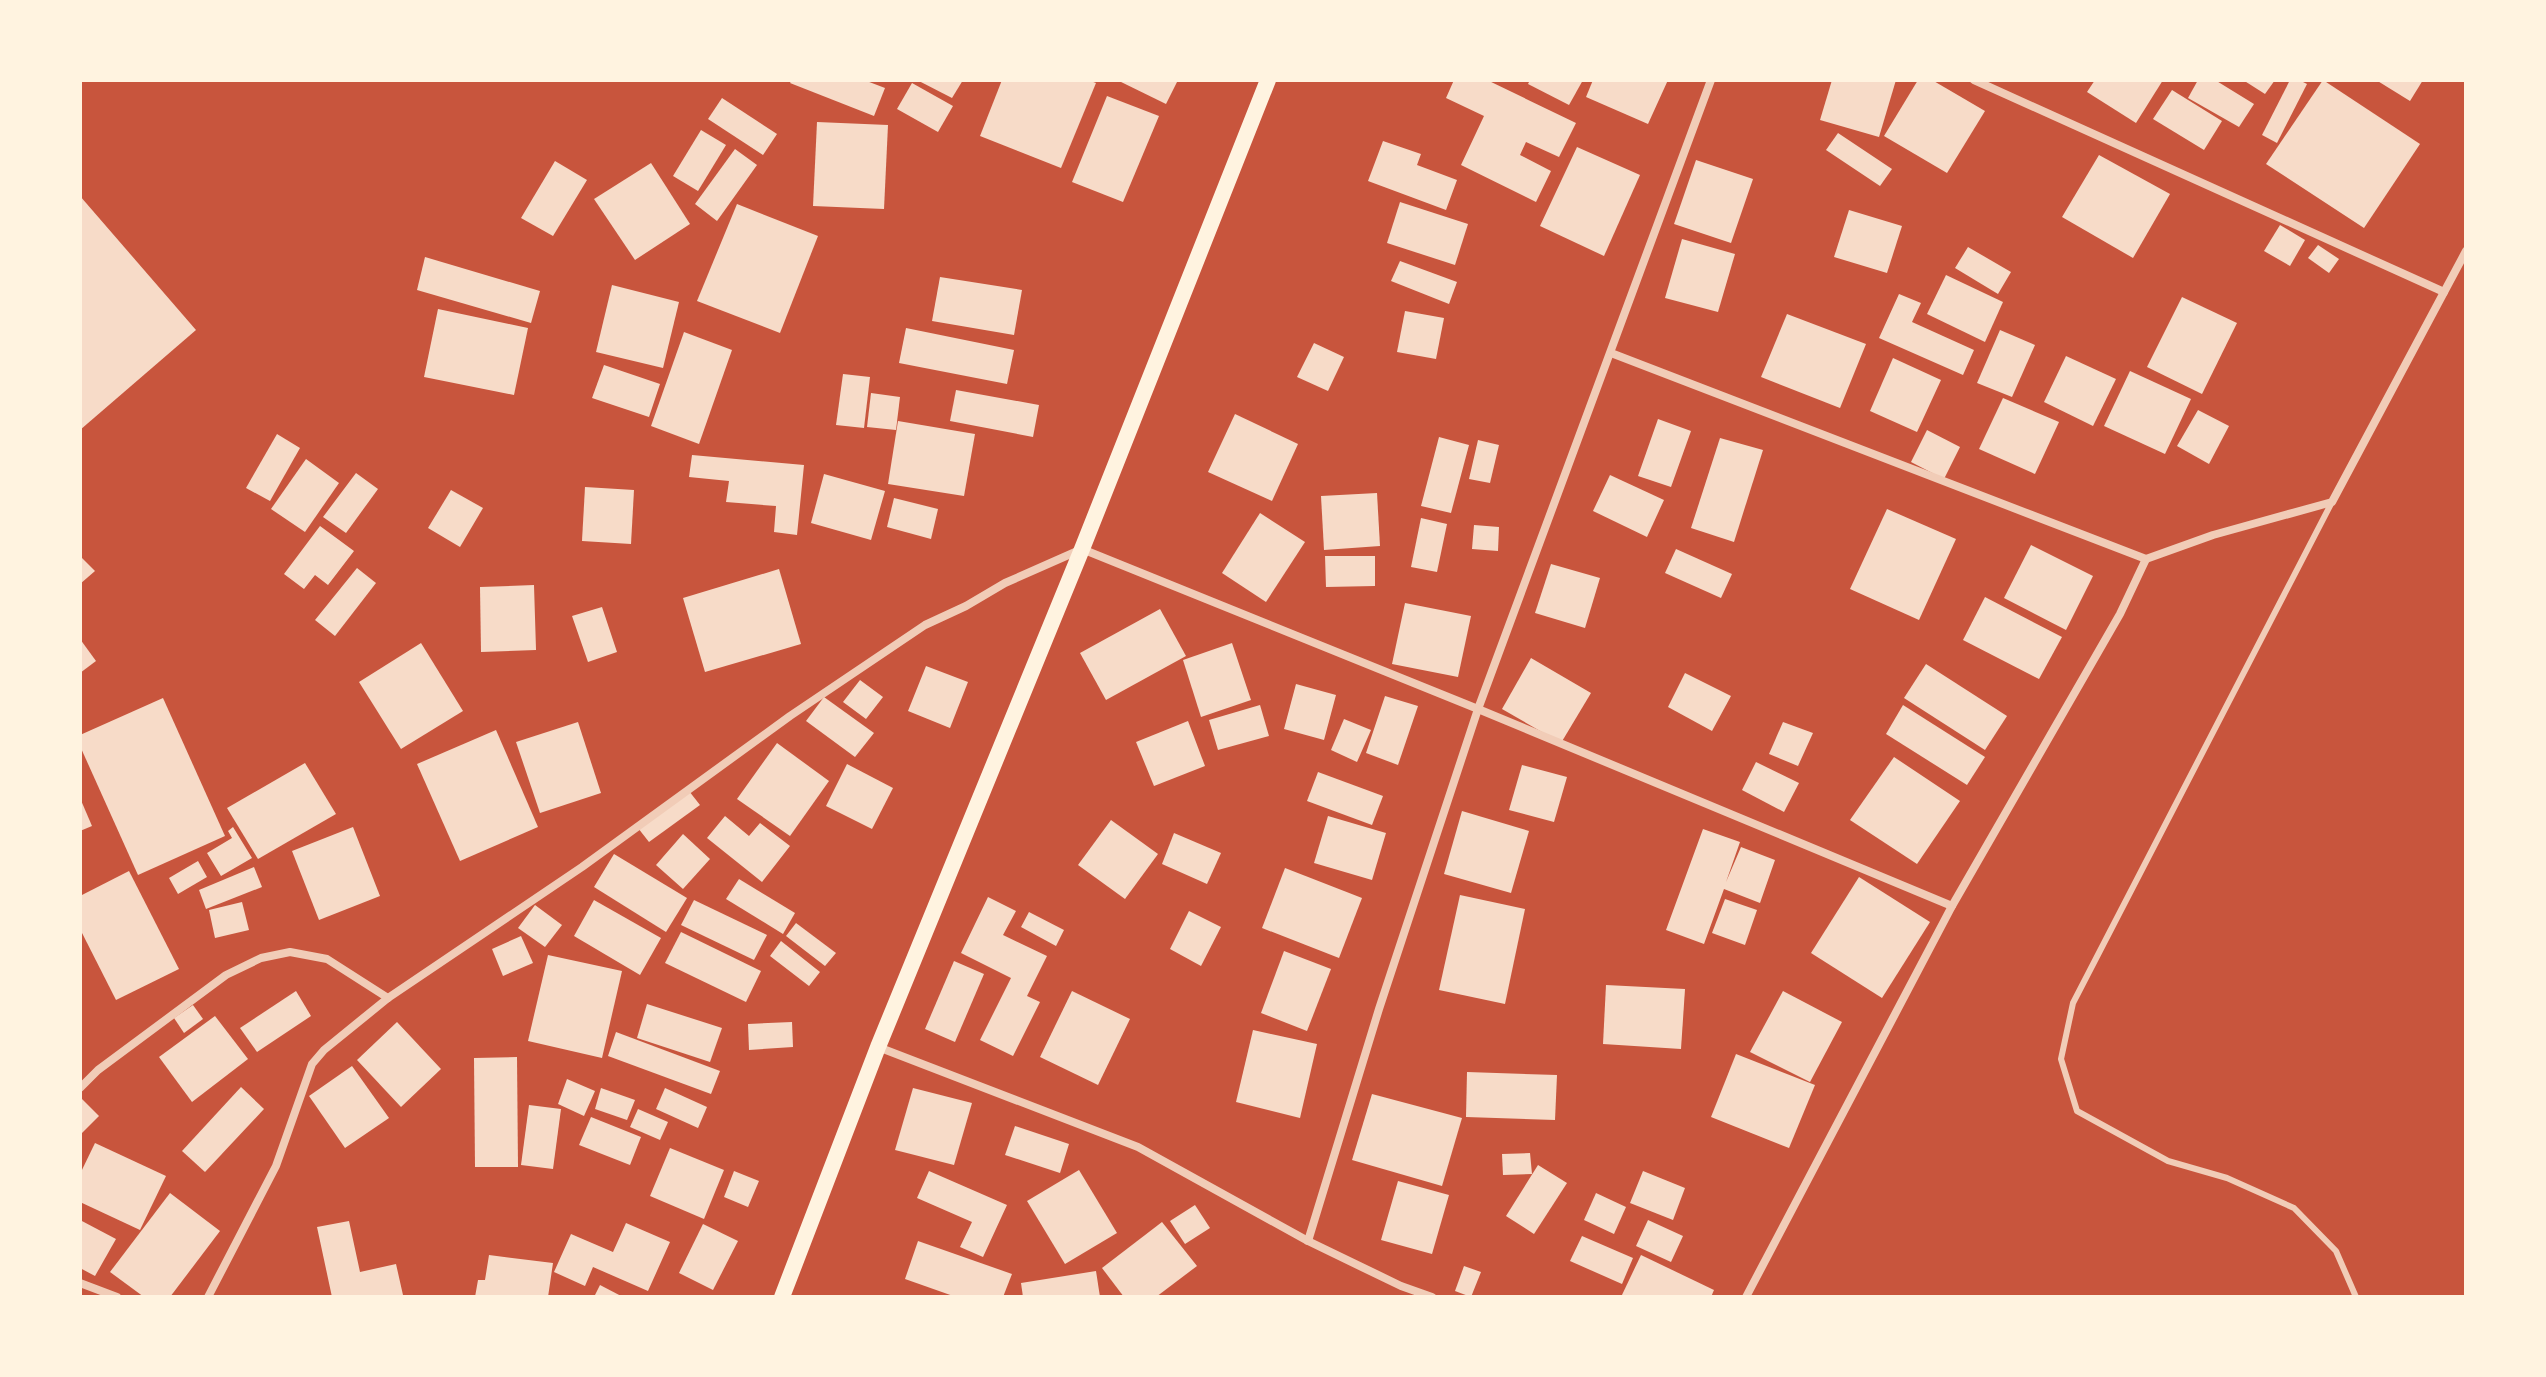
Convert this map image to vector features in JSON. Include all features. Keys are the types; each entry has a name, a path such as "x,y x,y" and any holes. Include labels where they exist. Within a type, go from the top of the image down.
{"main road":[{"path":"782,1297 878,1047 1082,549 1268,80"}],"street":[{"path":"1308,1241 1375,1023 1478,709 1711,80"},
{"path":"1974,80 2444,292"},
{"path":"1611,353 2146,559 2213,535 2332,502 2466,251"},
{"path":"208,1297 276,1166 312,1064 324,1050 388,998 582,867 790,716 925,625 1005,583 1082,549 1952,906"},
{"path":"1746,1297 1952,906 2120,614 2146,559"},
{"path":"80,1088 98,1070 226,975 261,958 290,952 327,959 388,998"},
{"path":"878,1047 1138,1147 1308,1241 1401,1286 1432,1297"},
{"path":"80,1283 117,1297"}],"lane":[{"path":"2332,502 2073,1003 2061,1059 2077,1111 2168,1161 2227,1178 2294,1208 2336,1251 2356,1297"}],"building":[{"path":"792,80 864,80 885,88 874,116 790,83"},
{"path":"917,80 963,80 952,98"},
{"path":"1002,80 1088,80 1096,83 1061,168 980,136"},
{"path":"1117,80 1178,80 1166,104"},
{"path":"1454,80 1487,80 1576,123 1559,157 1526,142 1520,155 1551,171 1536,202 1461,165 1484,116 1446,98"},
{"path":"1530,80 1583,80 1569,105 1528,84"},
{"path":"1593,80 1668,80 1648,124 1586,97"},
{"path":"1832,80 1896,80 1879,137 1820,120"},
{"path":"1918,80 1932,80 1985,111 1947,173 1884,136"},
{"path":"2095,80 2163,80 2136,123 2087,92"},
{"path":"2198,80 2215,80 2254,104 2239,127 2188,98"},
{"path":"2243,80 2275,80 2265,94"},
{"path":"2290,80 2307,84 2277,143 2262,135"},
{"path":"2323,80 2420,144 2364,228 2266,164"},
{"path":"2376,80 2423,80 2410,101"},
{"path":"912,83 953,106 938,132 897,109"},
{"path":"2172,90 2222,121 2204,150 2153,119"},
{"path":"1107,96 1159,116 1123,202 1072,182"},
{"path":"722,98 777,134 763,155 708,119"},
{"path":"817,122 888,125 884,209 813,206"},
{"path":"701,130 726,145 698,191 673,176"},
{"path":"1838,133 1892,169 1880,186 1826,150"},
{"path":"1383,141 1421,154 1417,165 1457,180 1446,210 1368,181"},
{"path":"1577,147 1640,175 1604,256 1540,226"},
{"path":"735,149 757,165 717,221 695,204"},
{"path":"2099,155 2170,194 2133,258 2062,217"},
{"path":"1696,160 1753,179 1731,243 1674,224"},
{"path":"555,161 587,180 553,236 521,218"},
{"path":"651,163 690,224 635,260 594,199"},
{"path":"80,196 196,330 80,430"},
{"path":"1400,202 1468,224 1455,265 1387,243"},
{"path":"737,204 818,236 780,333 697,301"},
{"path":"1849,210 1902,226 1887,273 1834,257"},
{"path":"2280,225 2305,240 2290,266 2264,251"},
{"path":"1682,239 1735,254 1718,312 1665,298"},
{"path":"2318,245 2339,259 2329,273 2308,258"},
{"path":"1968,247 2011,272 1998,294 1955,268"},
{"path":"425,257 540,291 531,323 417,290"},
{"path":"1400,261 1457,282 1449,304 1391,281"},
{"path":"1946,275 2003,302 1985,342 1927,314"},
{"path":"940,277 1022,290 1014,335 932,321"},
{"path":"612,285 679,302 663,368 596,352"},
{"path":"1899,294 1921,303 1912,322 1974,350 1963,375 1879,338"},
{"path":"2182,297 2237,323 2202,394 2147,367"},
{"path":"438,309 528,328 514,395 424,377"},
{"path":"1405,311 1444,318 1436,359 1397,352"},
{"path":"1787,314 1866,344 1840,408 1761,377"},
{"path":"906,328 1014,350 1007,384 899,363"},
{"path":"2000,330 2035,345 2012,397 1977,383"},
{"path":"684,332 732,350 699,444 651,426"},
{"path":"1314,343 1344,357 1328,391 1297,377"},
{"path":"2066,356 2116,379 2093,426 2044,402"},
{"path":"1893,358 1941,380 1917,432 1870,411"},
{"path":"604,365 660,384 649,417 592,398"},
{"path":"2130,371 2191,399 2165,454 2104,426"},
{"path":"843,374 870,377 864,428 836,425"},
{"path":"956,390 1039,405 1033,437 950,421"},
{"path":"871,393 900,397 896,430 867,427"},
{"path":"2003,398 2059,422 2035,474 1979,449"},
{"path":"2198,410 2229,426 2209,464 2177,446"},
{"path":"1235,414 1298,444 1272,501 1208,472"},
{"path":"1658,419 1691,431 1671,487 1638,476"},
{"path":"898,421 975,434 964,496 888,484"},
{"path":"1927,430 1960,447 1944,479 1911,462"},
{"path":"277,434 300,448 270,501 246,488"},
{"path":"1439,437 1469,445 1451,513 1421,506"},
{"path":"1720,438 1763,450 1734,542 1691,528"},
{"path":"1478,440 1499,445 1490,483 1469,479"},
{"path":"692,455 804,465 797,535 774,532 776,506 726,502 729,481 689,477"},
{"path":"306,459 339,483 305,532 271,509"},
{"path":"356,473 378,489 346,533 323,517"},
{"path":"824,474 885,491 871,540 811,523"},
{"path":"1610,475 1664,500 1647,537 1593,511"},
{"path":"585,487 634,490 631,544 582,541"},
{"path":"451,490 483,508 460,547 428,528"},
{"path":"1377,493 1380,546 1324,550 1321,496"},
{"path":"894,498 938,509 931,539 887,527"},
{"path":"1887,509 1956,539 1919,620 1850,589"},
{"path":"1260,513 1305,542 1266,602 1222,573"},
{"path":"1421,518 1447,524 1437,572 1411,567"},
{"path":"1474,525 1499,527 1498,551 1472,549"},
{"path":"320,526 354,551 328,585 315,575 304,589 284,574"},
{"path":"2031,545 2093,576 2066,630 2004,598"},
{"path":"1676,549 1732,574 1721,598 1665,573"},
{"path":"80,556 95,571 80,584"},
{"path":"1325,556 1375,556 1375,586 1326,587"},
{"path":"1551,564 1600,578 1585,628 1535,613"},
{"path":"357,568 376,583 335,636 315,620"},
{"path":"779,569 801,644 705,672 683,598"},
{"path":"534,585 536,650 481,652 480,587"},
{"path":"1985,597 2062,637 2039,679 1963,640"},
{"path":"1405,603 1471,616 1458,677 1392,664"},
{"path":"602,607 617,652 588,662 572,616"},
{"path":"1160,609 1186,656 1106,700 1080,653"},
{"path":"80,639 96,661 80,673"},
{"path":"421,643 463,711 401,749 359,682"},
{"path":"1232,643 1251,700 1201,717 1183,660"},
{"path":"1531,658 1591,693 1561,743 1502,709"},
{"path":"1926,664 2007,716 1985,750 1904,698"},
{"path":"926,666 968,682 950,728 908,711"},
{"path":"1685,673 1731,696 1712,731 1668,707"},
{"path":"860,680 883,697 866,719 843,702"},
{"path":"1296,684 1336,695 1324,740 1284,729"},
{"path":"1385,696 1418,706 1398,765 1366,753"},
{"path":"824,697 874,733 855,757 806,721"},
{"path":"163,698 225,836 138,875 80,746 80,735"},
{"path":"1260,705 1269,736 1218,750 1209,720"},
{"path":"1903,705 1985,757 1967,785 1886,734"},
{"path":"1344,719 1371,730 1357,762 1331,750"},
{"path":"1188,721 1205,766 1154,786 1136,742"},
{"path":"578,722 601,793 540,813 516,742"},
{"path":"1783,722 1813,733 1798,766 1769,754"},
{"path":"496,730 538,827 460,861 417,764"},
{"path":"777,743 829,781 790,836 737,799"},
{"path":"1894,757 1960,801 1917,864 1850,820"},
{"path":"1756,762 1799,783 1784,812 1742,790"},
{"path":"305,763 336,814 258,859 227,808"},
{"path":"847,764 893,788 872,829 826,806"},
{"path":"1522,765 1567,777 1554,822 1509,810"},
{"path":"1318,772 1383,796 1372,825 1307,801"},
{"path":"689,791 700,805 649,842 638,828"},
{"path":"80,798 92,826 80,831"},
{"path":"1462,811 1529,831 1511,893 1444,874"},
{"path":"725,816 749,836 760,823 790,846 762,882 707,838"},
{"path":"1328,816 1386,833 1372,880 1314,863"},
{"path":"1111,820 1158,854 1125,899 1078,865"},
{"path":"233,827 252,858 221,876 207,853 232,838 228,831"},
{"path":"353,827 380,896 319,920 292,851"},
{"path":"1703,829 1740,842 1726,882 1741,847 1775,860 1760,903 1724,889 1704,944 1666,930"},
{"path":"1174,833 1221,853 1207,884 1162,864"},
{"path":"683,834 710,859 683,889 656,865"},
{"path":"614,854 687,898 666,932 594,887"},
{"path":"198,861 207,877 178,894 169,878"},
{"path":"254,867 262,887 206,909 199,890"},
{"path":"1285,868 1362,898 1339,958 1262,928"},
{"path":"129,871 179,969 116,1000 80,929 80,896"},
{"path":"1859,877 1930,922 1882,998 1811,953"},
{"path":"739,879 795,913 783,934 726,899"},
{"path":"1460,895 1525,909 1505,1004 1439,990"},
{"path":"988,897 1016,911 1003,935 1047,956 1027,996 1040,1002 1013,1056 980,1040 1011,978 961,953"},
{"path":"1725,899 1757,910 1745,945 1712,933"},
{"path":"594,900 661,938 640,975 574,936"},
{"path":"694,900 767,935 754,960 681,925"},
{"path":"242,902 249,930 215,938 209,910"},
{"path":"535,905 562,925 545,947 518,928"},
{"path":"1189,911 1221,927 1201,966 1170,949"},
{"path":"1029,912 1064,930 1056,946 1021,927"},
{"path":"796,923 836,953 825,966 786,936"},
{"path":"681,932 761,971 746,1002 665,963"},
{"path":"521,936 533,963 503,976 492,949"},
{"path":"781,941 820,972 809,986 770,956"},
{"path":"1284,951 1331,969 1307,1031 1261,1013"},
{"path":"548,955 622,971 602,1058 528,1041"},
{"path":"954,961 984,974 955,1042 925,1029"},
{"path":"1606,985 1685,989 1681,1049 1603,1044"},
{"path":"296,991 311,1016 257,1052 240,1028"},
{"path":"1072,991 1130,1019 1098,1085 1040,1057"},
{"path":"1783,991 1842,1022 1810,1082 1750,1052"},
{"path":"647,1004 722,1028 710,1062 637,1038"},
{"path":"193,1005 203,1019 184,1033 174,1018"},
{"path":"215,1016 248,1059 192,1102 159,1057"},
{"path":"397,1022 441,1069 401,1107 357,1060"},
{"path":"792,1022 793,1047 749,1050 748,1024"},
{"path":"1253,1030 1317,1044 1300,1118 1236,1102"},
{"path":"616,1032 720,1071 711,1094 608,1056"},
{"path":"1736,1054 1815,1085 1789,1148 1711,1117"},
{"path":"517,1057 518,1167 475,1167 474,1058"},
{"path":"352,1066 389,1118 345,1148 309,1096"},
{"path":"1467,1072 1557,1075 1555,1120 1466,1117"},
{"path":"567,1079 595,1091 584,1116 558,1104"},
{"path":"241,1087 264,1109 205,1172 182,1151"},
{"path":"601,1088 635,1100 627,1120 595,1109"},
{"path":"665,1088 707,1107 698,1128 656,1109"},
{"path":"913,1088 972,1103 954,1165 895,1150"},
{"path":"1372,1094 1462,1118 1442,1186 1352,1160"},
{"path":"80,1097 99,1116 80,1135"},
{"path":"529,1105 561,1109 553,1169 521,1165"},
{"path":"638,1109 668,1122 660,1140 630,1127"},
{"path":"591,1117 641,1137 630,1165 579,1145"},
{"path":"1015,1126 1069,1144 1060,1173 1005,1155"},
{"path":"95,1143 166,1176 140,1230 80,1202 80,1174"},
{"path":"670,1148 724,1170 704,1219 650,1196"},
{"path":"1530,1153 1532,1174 1503,1175 1502,1154"},
{"path":"1538,1165 1567,1183 1534,1234 1506,1216"},
{"path":"1079,1170 1117,1233 1065,1264 1027,1201"},
{"path":"734,1171 759,1181 748,1207 724,1197"},
{"path":"929,1171 1007,1205 983,1257 960,1247 972,1222 917,1198"},
{"path":"1643,1171 1685,1188 1673,1220 1630,1203"},
{"path":"1398,1181 1449,1195 1432,1254 1381,1240"},
{"path":"170,1193 220,1231 170,1297 144,1297 110,1272"},
{"path":"1596,1193 1626,1207 1614,1234 1584,1220"},
{"path":"1195,1205 1210,1228 1185,1244 1170,1221"},
{"path":"80,1220 116,1239 95,1276 80,1268"},
{"path":"1648,1220 1683,1236 1671,1262 1636,1246"},
{"path":"349,1221 360,1272 396,1264 403,1295 332,1297 317,1227"},
{"path":"1162,1222 1197,1266 1156,1297 1124,1297 1102,1268"},
{"path":"626,1223 670,1242 648,1291 593,1267 585,1286 554,1272 571,1234 613,1252"},
{"path":"703,1224 738,1241 713,1290 679,1273"},
{"path":"1582,1236 1633,1258 1622,1284 1570,1261"},
{"path":"918,1241 1012,1274 1003,1297 956,1297 905,1279"},
{"path":"489,1255 553,1263 548,1297 475,1297 478,1280 485,1280"},
{"path":"1641,1255 1714,1290 1711,1297 1621,1297"},
{"path":"1464,1266 1481,1272 1471,1297 1455,1291"},
{"path":"1096,1271 1100,1297 1023,1297 1021,1283"},
{"path":"600,1285 623,1297 594,1297"}]}
